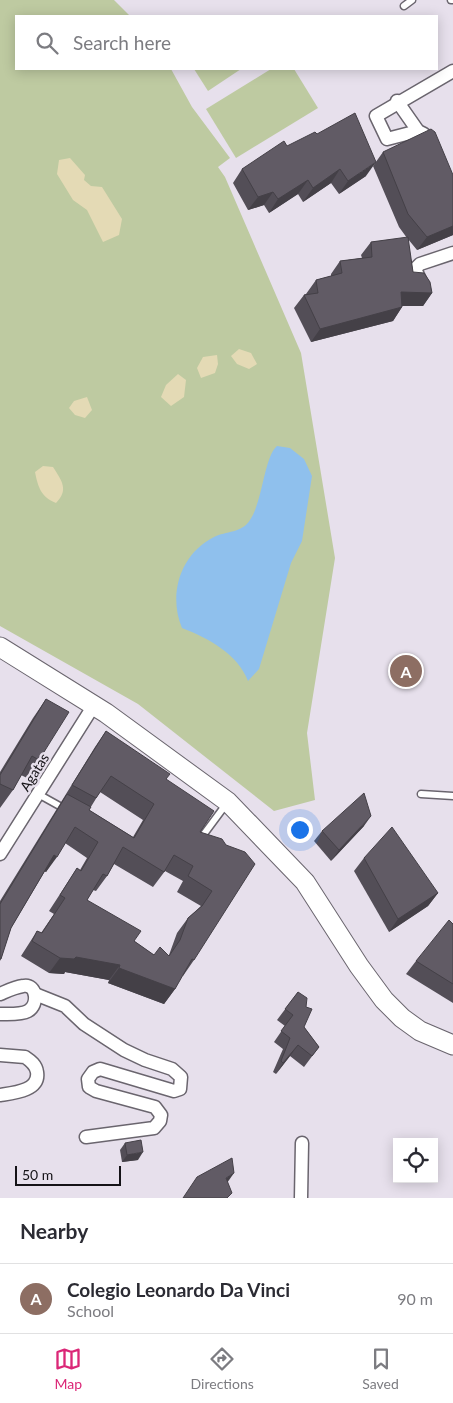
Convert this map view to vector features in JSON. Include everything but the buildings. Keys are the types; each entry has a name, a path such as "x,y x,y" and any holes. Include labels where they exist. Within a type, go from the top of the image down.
{"street":[{"path":"418,131 390,139 384,138 376,116 397,101 453,71"},
{"path":"397,101 418,131 433,141"},
{"path":"425,289 415,269 420,264 453,253"},
{"path":"0,647 94,705 228,802 305,882 359,966 384,1000 402,1018 420,1031 453,1045"},
{"name":"Agatas","path":"0,854 94,705"},
{"path":"0,994 24,985 31,987 35,994 36,1002 33,1008 26,1012 0,1014"},
{"path":"35,994 65,1006 84,1024 124,1050 145,1060 172,1069 181,1077 180,1088 174,1091 100,1068 93,1072 88,1079 89,1087 96,1091 155,1107 161,1115 158,1126 154,1128 86,1137"},
{"path":"0,1055 25,1057 36,1068 38,1076 35,1084 28,1089 0,1095"},
{"path":"301,1198 302,1143"}],"lane":[{"path":"404,6 412,0"},
{"path":"38,794 72,812"},
{"path":"421,794 453,796"},
{"path":"201,838 228,802"}],"green space":[{"path":"0,0 114,0 129,15 15,15 15,70 172,70 192,107 230,158 218,167 225,177 301,353 335,558 307,733 315,800 274,811 138,704 0,626"},
{"path":"195,70 240,70 208,91"},
{"path":"269,70 295,70 318,108 236,158 206,109"}],"sand":[{"path":"70,158 85,175 84,180 91,186 102,187 122,219 119,235 103,242 87,210 73,200 57,174 59,160"},
{"path":"239,349 251,353 257,364 249,369 237,364 231,356"},
{"path":"217,355 218,364 215,373 201,378 197,368 203,357"},
{"path":"178,374 186,380 184,397 171,406 161,397 166,385"},
{"path":"87,397 92,410 85,418 75,415 69,408 74,401"},
{"path":"43,466 53,467 63,485 62,494 56,503 47,498 39,487 35,472"}],"water":[{"path":"277,446 290,448 304,459 312,476 302,541 291,563 259,669 248,681 243,671 230,655 212,642 182,628 176,602 177,589 185,565 202,544 214,537 243,527 250,520 258,502 269,460"}],"place":[{"name":"Colegio Leonardo Da Vinci","path":"406,671"}]}
